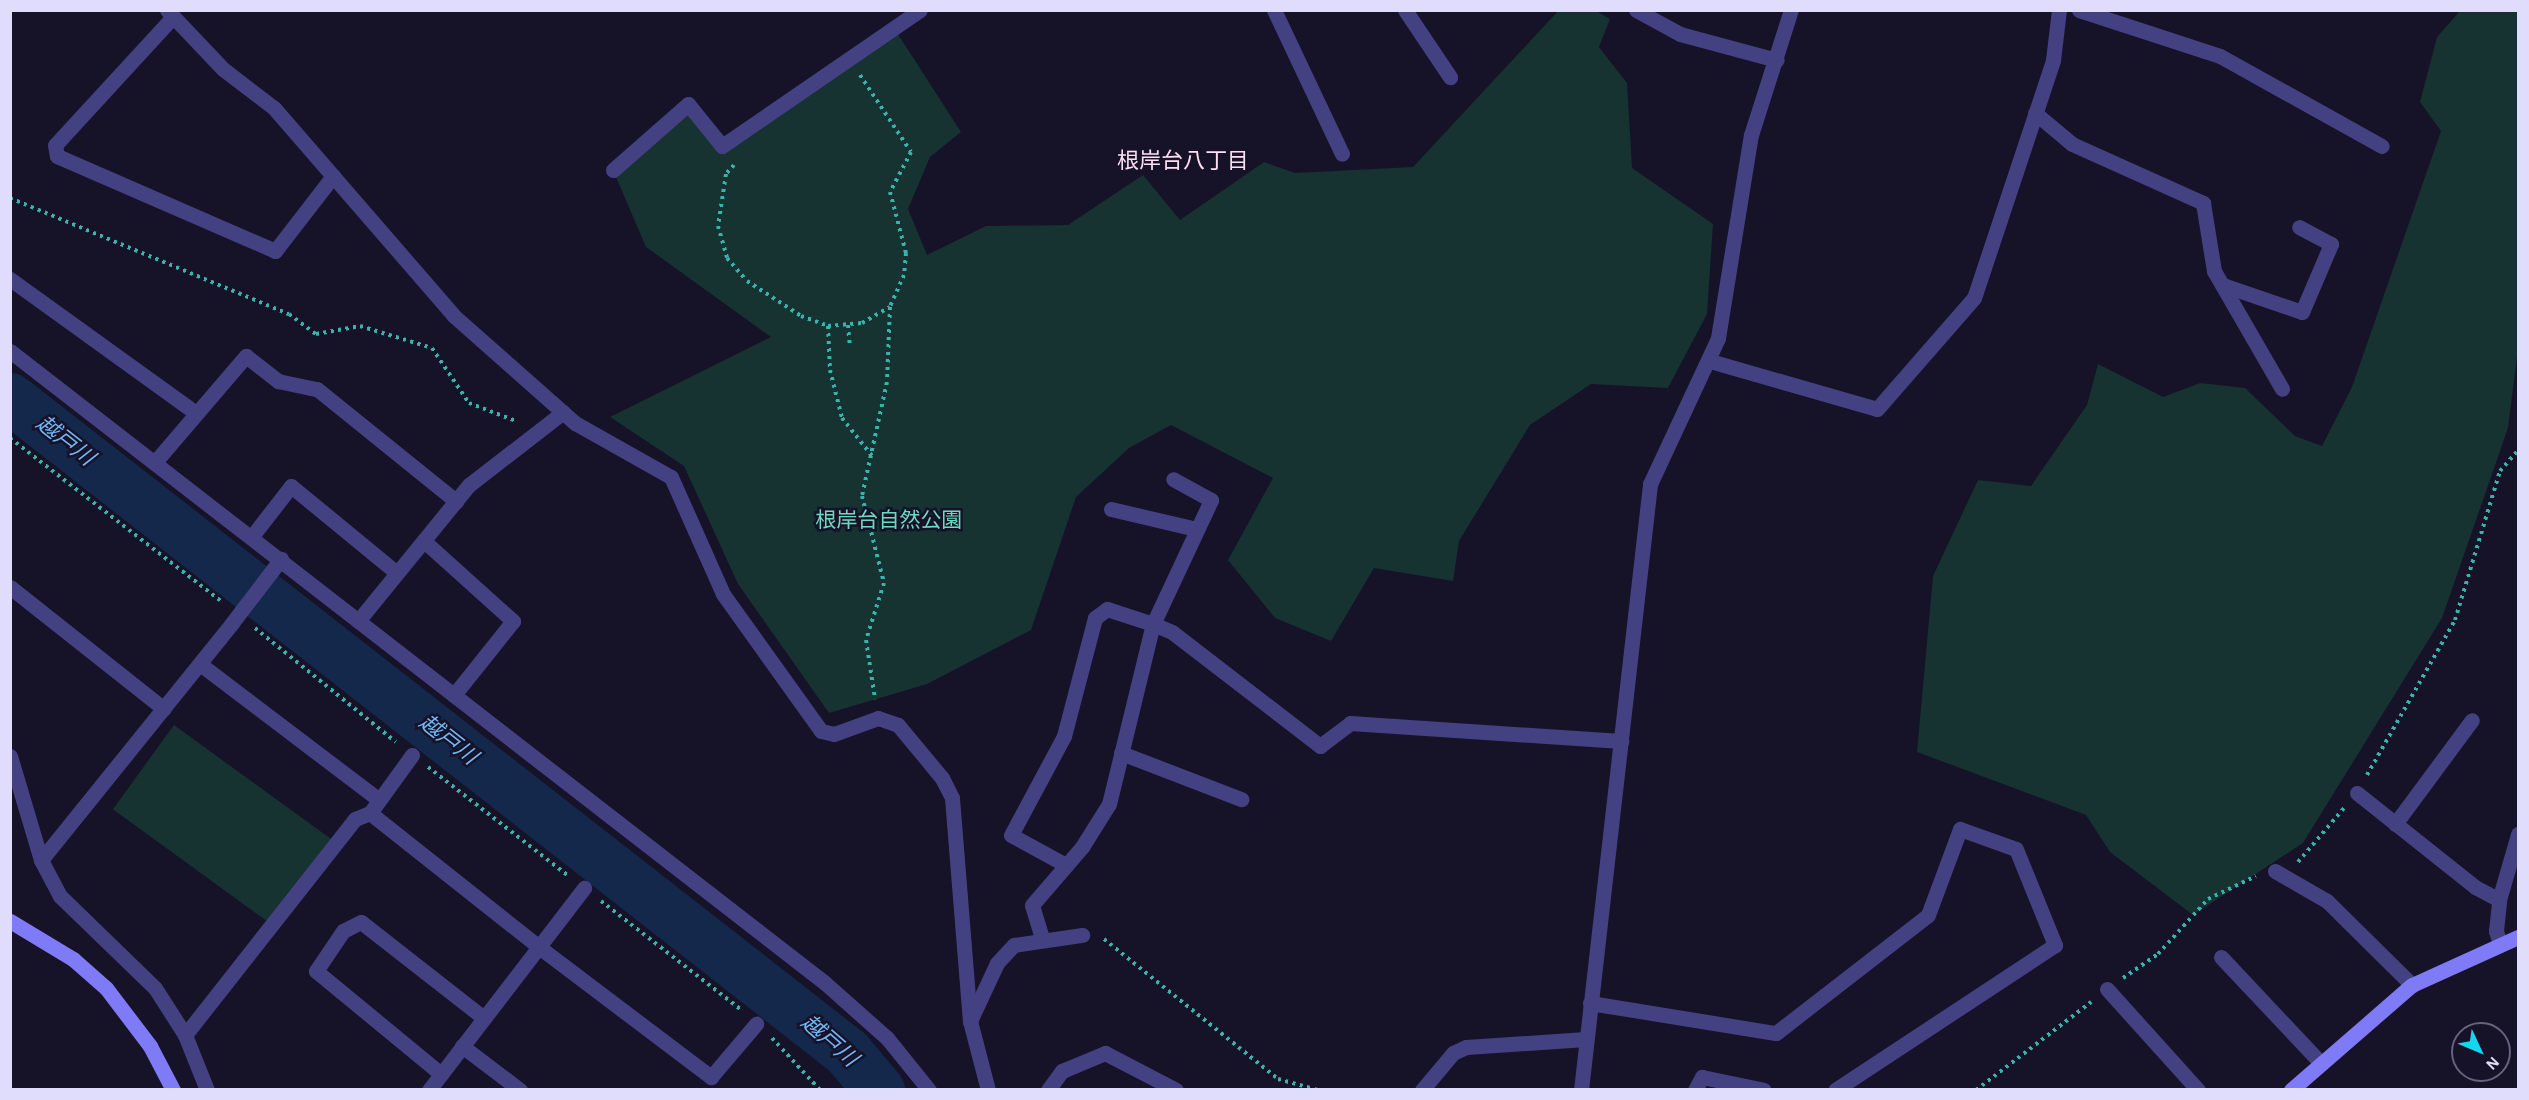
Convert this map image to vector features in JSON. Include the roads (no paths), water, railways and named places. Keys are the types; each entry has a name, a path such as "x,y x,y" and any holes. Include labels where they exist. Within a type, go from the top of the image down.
{"street":[{"path":"613,170 688,104 722,146 920,10"},
{"path":"1274,10 1342,154"},
{"path":"1405,10 1450,77"},
{"path":"1636,10 1680,34 1777,60"},
{"path":"1581,1089 1650,484 1710,361 1718,338 1751,135 1777,60 1791,10"},
{"path":"1710,361 1877,409 1974,298 2053,60 2060,10"},
{"path":"2079,10 2220,56 2382,146"},
{"path":"333,176 274,251 57,156 56,145 169,15 274,108 333,176 454,316 563,412 671,477 723,594 821,731 834,734 878,718 898,725 952,798 970,1021 988,1089"},
{"path":"2035,112 2073,144 2203,203 2214,271 2282,389"},
{"path":"2223,285 2302,312 2331,244 2299,226"},
{"path":"10,279 196,413"},
{"path":"10,351 253,535 278,564 358,621 825,983 887,1038 929,1089"},
{"path":"155,462 246,356 278,381 317,389 456,501"},
{"path":"358,621 456,501 531,436 563,412"},
{"path":"1042,938 1032,905 1064,864 1082,847 1109,804 1153,624 1211,500 1173,479"},
{"path":"253,535 291,486 397,573"},
{"path":"1111,509 1196,529"},
{"path":"424,541 513,621 454,695"},
{"path":"41,860 278,564"},
{"path":"10,587 164,709"},
{"path":"1064,864 1011,835 1064,736 1095,618 1107,609 1172,632 1320,746 1350,723 1621,741"},
{"path":"200,664 379,800"},
{"path":"2395,824 2472,720"},
{"path":"1121,753 1241,799"},
{"path":"185,1035 356,819 370,813 412,755"},
{"path":"10,756 41,860 60,896 139,968 185,1035 207,1089"},
{"path":"2357,793 2395,824 2499,900"},
{"path":"370,813 710,1083 756,1024"},
{"path":"1590,1003 1776,1033 1928,915 1960,829 2016,849 2055,945 1835,1089"},
{"path":"2500,944 2496,931 2499,900 2518,834"},
{"path":"2275,871 2327,901 2412,985"},
{"path":"429,1089 584,888"},
{"path":"10,921 91,972 150,1046 173,1089"},
{"path":"441,1074 316,971 343,931 361,922 484,1018"},
{"path":"970,1021 997,963 1014,945 1042,938 1082,935"},
{"path":"2291,1089 2412,985 2518,937"},
{"path":"2221,957 2320,1062"},
{"path":"2107,989 2198,1089"},
{"path":"1422,1089 1453,1053 1466,1047 1586,1039"},
{"path":"462,1046 520,1089"},
{"path":"1048,1089 1062,1071 1105,1053 1176,1089"},
{"path":"1695,1089 1702,1077 1764,1089"}],"waterway":[{"name":"越戸川","path":"10,398 847,1052 879,1090"}],"district":[{"name":"根岸台八丁目","path":"1183,162"}],"park label":[{"name":"根岸台自然公園","path":"889,521"}]}
